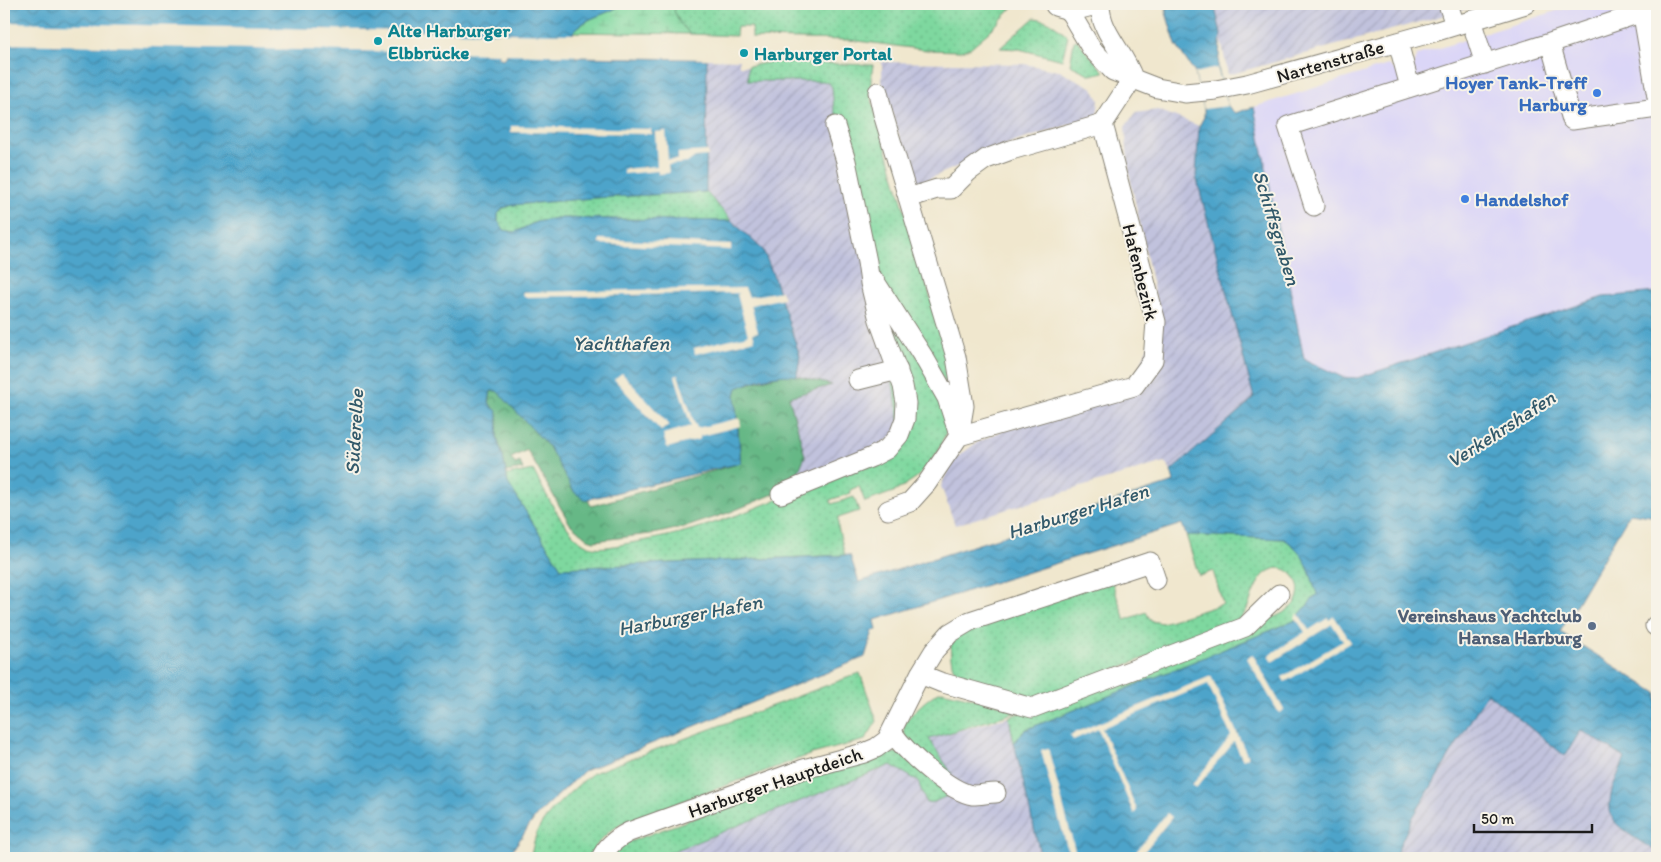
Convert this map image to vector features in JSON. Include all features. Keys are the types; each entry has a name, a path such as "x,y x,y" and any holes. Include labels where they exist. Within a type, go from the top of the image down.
{"main road":[{"path":"1060,5 1077,7 1090,4"}],"street":[{"path":"908,198 936,189 951,189 968,172 986,159 1103,124 1133,78 1125,58 1107,32 1100,13 1100,4"},
{"path":"1448,4 1463,23 1484,64"},
{"name":"Nartenstraße","path":"1060,5 1071,14 1092,48 1113,71 1157,88 1200,92 1223,89 1398,42 1526,4"},
{"path":"1314,206 1288,126 1550,43 1642,8 1657,97"},
{"path":"1398,42 1410,88"},
{"path":"1550,43 1572,120 1657,108"},
{"path":"878,92 956,357 964,406 959,436 927,483 910,502 888,510"},
{"name":"Hafenbezirk","path":"959,436 1134,386 1153,360 1156,322 1103,124"},
{"path":"781,494 872,457 887,449 899,436 905,419 904,386 879,320 846,161 835,126"},
{"path":"867,262 872,276 947,398 959,436"},
{"path":"858,380 898,370"},
{"name":"Harburger Hauptdeich","path":"601,858 611,844 629,832 804,769 876,748 887,740 892,732 920,674 934,650 950,632 970,621 1150,562 1156,580"},
{"path":"920,674 940,682 1032,708 1245,626 1279,594"},
{"path":"892,732 913,756 942,781 956,790 973,795 996,793"}],"shaded area":[{"path":"1214,4 1485,4 1228,75"},
{"name":"Handelshof","path":"1585,4 1657,4 1657,292 1649,292 1357,378 1342,378 1304,359 1254,107 1388,65 1398,73 1412,69 1417,55 1556,11"},
{"path":"707,59 739,60 739,66 773,62 832,64 869,244 876,258 882,282 909,428 797,492 765,379 797,375 800,356 763,250 732,221 706,192"},
{"path":"882,62 1024,64 1060,71 1093,88 1099,100 1097,116 1008,144 915,185 882,82"},
{"path":"1158,110 1199,126 1196,176 1254,398 1171,471 1164,462 955,525 941,486 951,462 976,443 1004,430 1130,395 1159,315 1129,173 1125,127 1135,113"},
{"path":"1487,693 1564,755 1581,730 1625,758 1611,795 1619,827 1657,852 1657,858 1394,858 1412,819"},
{"path":"1009,717 1041,858 656,858 895,764 929,784 948,769 928,739"}],"green space":[{"path":"623,4 677,4 674,11 680,23 690,34 573,32 585,22"},
{"path":"677,4 1016,4 990,31 970,48 961,51 927,50 850,40 752,38 752,27 737,27 736,36 690,34 680,23 674,11"},
{"path":"1034,18 1048,22 1068,36 1062,60 1019,49 1000,48"},
{"path":"1077,40 1104,72 1091,75 1070,65 1074,41"},
{"path":"773,62 873,65 871,97 943,340 958,403 882,283 876,258 869,245 852,162 834,109 832,87 829,83 823,81 748,81 748,66"},
{"path":"706,192 732,221 557,218 536,222 515,232 503,230 498,221 498,214 504,208 513,205 593,198"},
{"path":"876,292 933,380 948,422 947,430 938,451 929,465 917,477 896,491 865,502 859,486 850,490 851,493 830,500 832,504 854,497 859,511 838,518 838,527 845,555 561,568 508,483 507,475 533,470 550,501 573,534 589,546 615,546 702,527 737,515 804,487 903,439"},
{"path":"785,374 832,385 789,397 805,456 794,482 774,494 728,513 689,526 658,533 594,541 588,539 570,524 527,450 511,458 515,464 520,462 523,469 506,472 497,438 498,415 489,402 491,391 497,391 563,450 591,506 741,463 735,395 737,387"},
{"path":"1186,535 1284,539 1302,556 1317,594 1294,621 1025,730 1014,743 1009,717 1260,623 1284,612 1297,600 1298,584 1294,577 1282,569 1274,569 1266,573 1259,581 1246,611 1237,624 1028,701 959,679 957,676 952,663 951,646 960,632 1111,579 1125,620 1146,612 1151,621 1162,623 1223,604 1213,571 1199,576"},
{"path":"860,673 877,721 865,740 812,754 625,822 604,837 589,858 530,858 536,835 543,821 563,799 593,773"},
{"path":"942,691 1023,710 929,739 952,774 926,757 905,736 904,731 904,725 916,710 927,700"},
{"path":"887,753 899,753 949,795 934,802 926,803 918,781 891,765 656,858 608,858 620,845 847,763"}],"water":[{"path":"4,4 623,4 585,22 573,32 575,57 707,59 706,192 593,198 513,205 503,208 498,214 498,221 504,230 515,232 536,222 556,218 732,221 763,250 800,356 797,376 782,375 767,378 737,388 735,395 741,463 585,500 574,492 549,447 497,391 491,391 489,402 498,415 497,438 508,483 561,568 850,555 859,582 1174,482 1171,471 1254,398 1196,176 1199,126 1204,117 1204,109 1195,73 1176,45 1166,13 1167,4 1214,4 1221,33 1218,68 1228,106 1235,113 1254,107 1304,359 1342,377 1357,378 1603,297 1657,292 1657,517 1630,513 1560,632 1657,693 1657,852 1624,830 1613,820 1611,815 1611,793 1625,758 1581,730 1565,756 1487,693 1412,819 1394,858 1041,858 1014,743 1025,730 1294,621 1317,594 1302,556 1284,539 1186,535 1182,524 875,620 877,630 873,631 865,657 584,771 536,816 507,858 4,858","holes":["502,27 506,31 507,56 502,59 498,56 498,31"]}],"pier":[{"name":"Alte Harburger Elbbrücke","path":"4,22 500,33 500,54 4,44"},
{"path":"504,33 576,34 577,54 707,56 709,59 504,54"},
{"path":"1217,68 1228,106 1204,109 1195,73"},
{"path":"511,126 651,129 651,134 511,132"},
{"path":"666,131 668,160 678,160 678,153 708,151 708,156 695,157 687,163 668,165 669,173 658,174 658,171 624,174 623,169 657,166 655,132"},
{"path":"599,239 731,245 731,250 599,244"},
{"path":"745,288 749,297 781,291 784,298 751,305 758,332 753,333 755,340 695,354 694,348 748,335 737,294 740,293 524,297 523,292"},
{"path":"622,373 669,425 661,431 614,379"},
{"path":"678,375 697,428 740,418 741,426 700,436 700,439 667,448 663,434 691,426 675,376"},
{"path":"1298,613 1309,630 1334,616 1351,642 1285,682 1282,677 1343,641 1332,624 1272,662 1268,656 1305,632 1295,617"},
{"path":"1253,655 1284,710 1279,713 1247,658"},
{"path":"1211,676 1248,757 1243,760 1234,742 1196,788 1192,785 1231,736 1208,684 1102,728 1137,810 1134,814 1098,729 1073,740 1070,735"},
{"path":"1048,748 1077,858 1070,858 1056,808 1041,750"},
{"path":"1167,813 1172,817 1139,858 1131,858"}],"place":[{"name":"Alte Harburger Elbbrücke","path":"378,41"},
{"name":"Harburger Portal","path":"744,53"},
{"name":"Hoyer Tank-Treff Harburg","path":"1597,93"},
{"name":"Handelshof","path":"1465,199"},
{"name":"Vereinshaus Yachtclub Hansa Harburg","path":"1592,626"}],"water label":[{"name":"Schiffsgraben","path":"1277,228"},
{"name":"Yachthafen","path":"621,343"},
{"name":"Verkehrshafen","path":"1501,429"},
{"name":"Süderelbe","path":"354,432"},
{"name":"Harburger Hafen","path":"1078,511"},
{"name":"Harburger Hafen","path":"690,615"}]}
